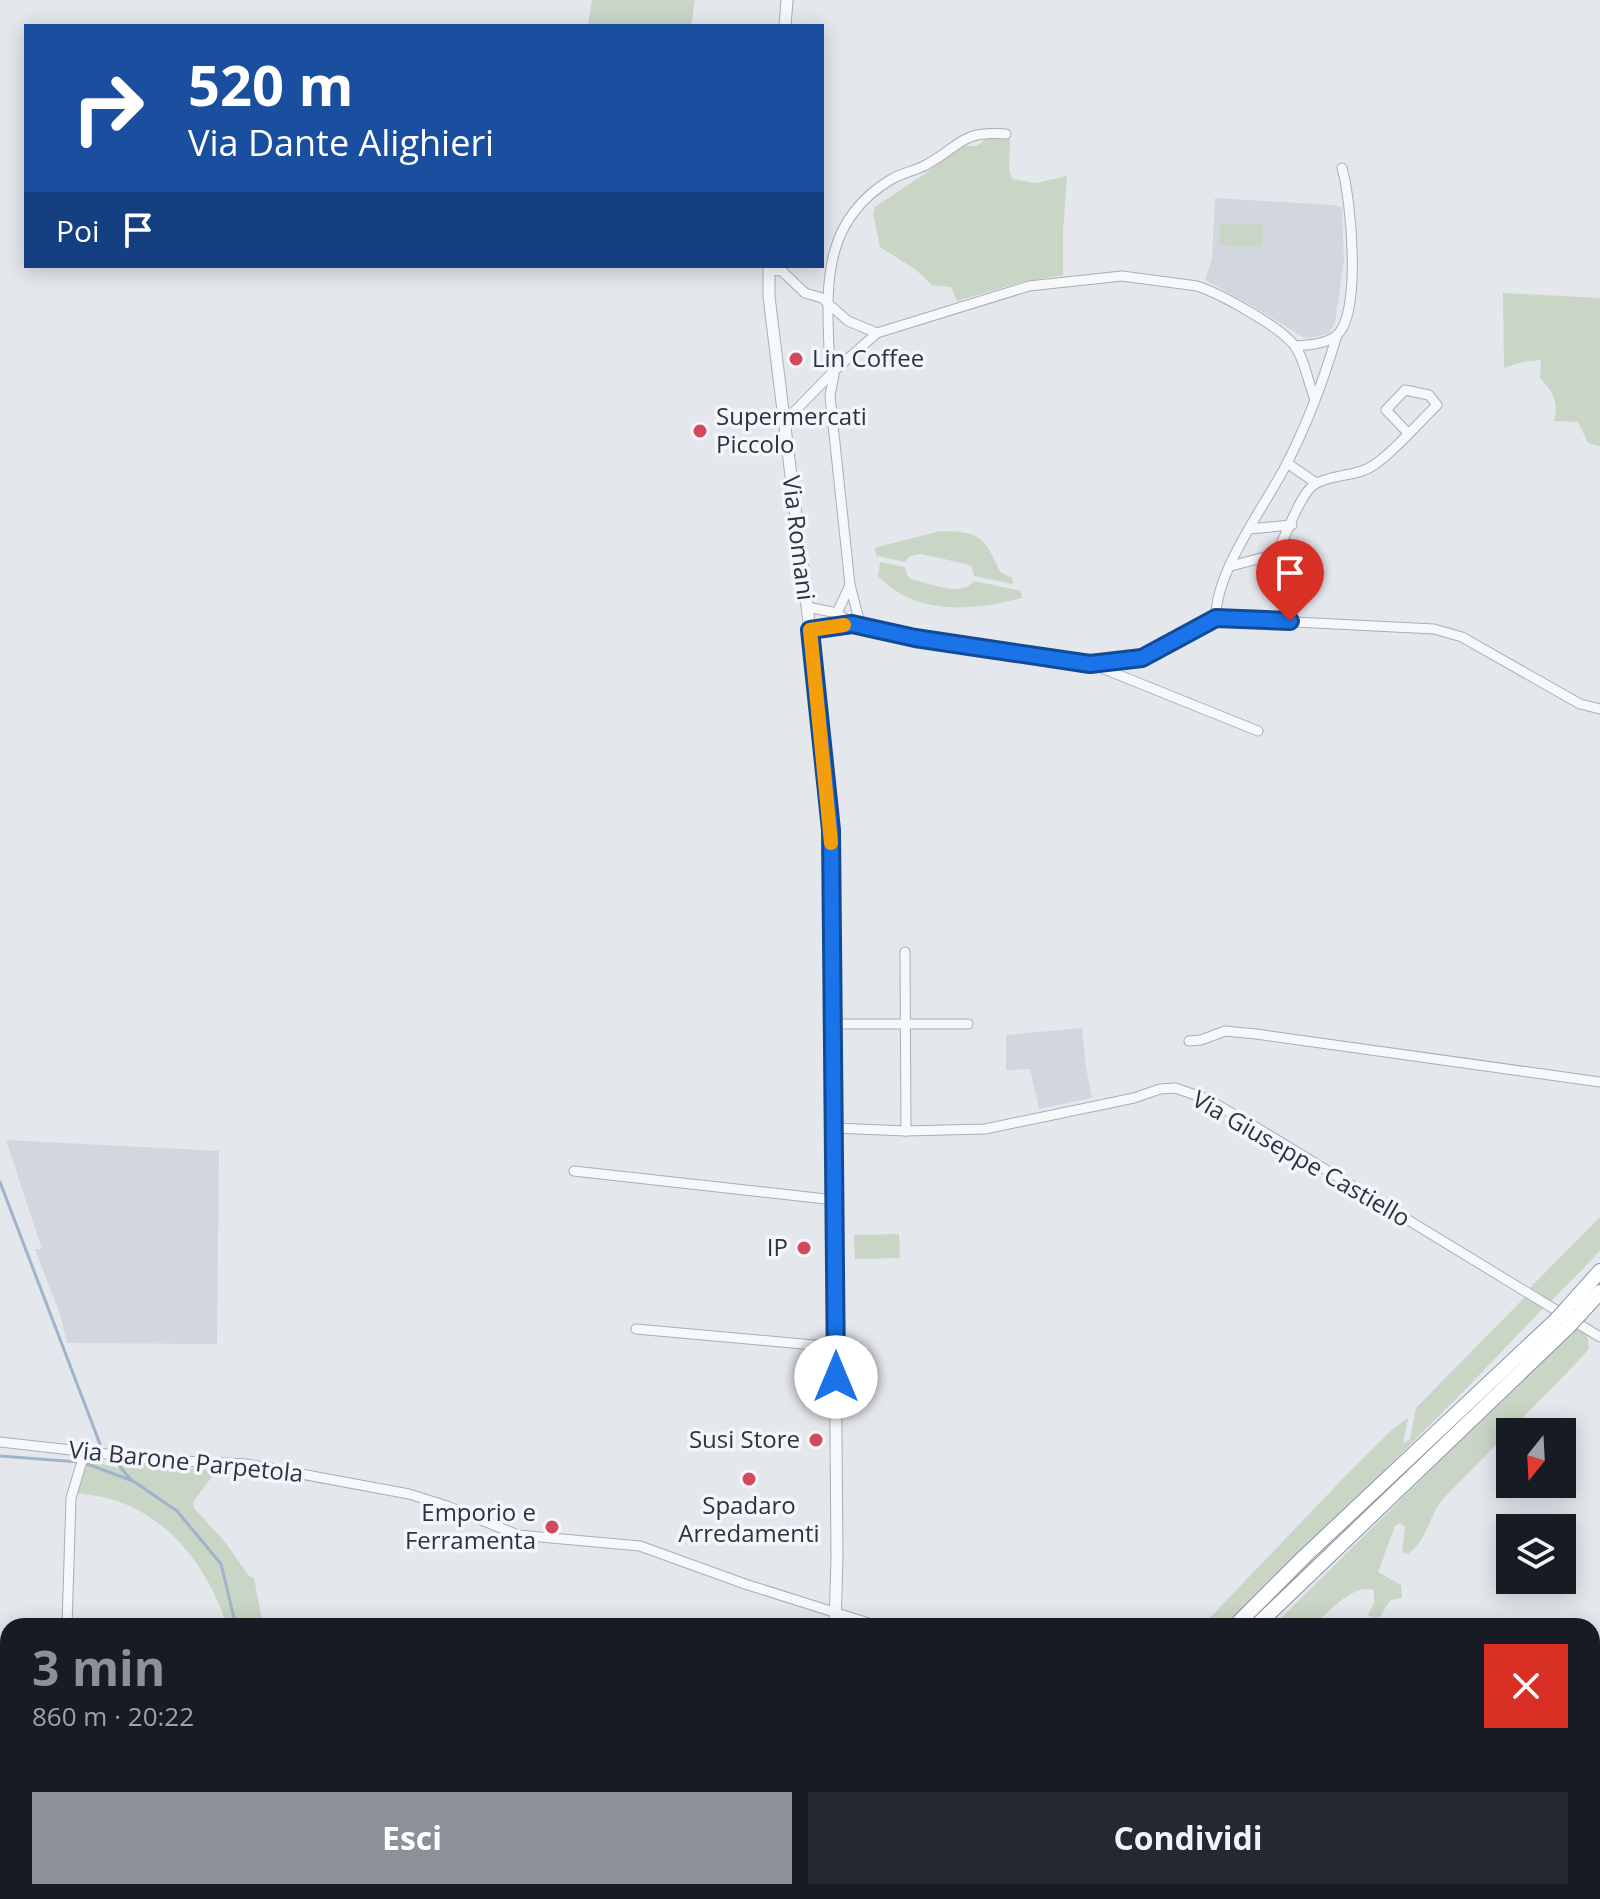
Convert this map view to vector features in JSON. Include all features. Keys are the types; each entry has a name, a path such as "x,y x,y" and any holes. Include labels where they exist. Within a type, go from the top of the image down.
{"highway":[{"path":"1264,1618 1562,1323 1600,1271"},
{"path":"1574,1310 1600,1292"},
{"path":"1243,1618 1305,1556 1562,1323"}],"street":[{"path":"785,24 787,0"},
{"path":"857,626 831,410 834,371 829,349 828,278 832,251 847,220 866,197 892,179 927,164 971,135 986,132 1006,134"},
{"path":"1216,618 1218,593 1249,529 1287,463 1329,364 1337,335 1347,319 1351,289 1349,193 1342,168"},
{"path":"769,268 782,271 799,289 822,298 848,321 877,333"},
{"name":"Via Romani","path":"769,268 769,297 831,830 836,1618"},
{"path":"784,417 790,416 877,333 1029,286 1122,276 1159,279 1209,290 1252,315 1295,346 1314,397"},
{"path":"1295,346 1312,345 1337,335"},
{"path":"1231,566 1276,554 1292,525 1301,499 1316,483 1355,474 1374,465 1408,433 1437,405 1429,395 1405,390 1386,410 1408,433"},
{"path":"1287,463 1316,483"},
{"path":"1249,529 1292,525"},
{"path":"837,613 850,585"},
{"path":"807,607 837,613 857,626"},
{"path":"1090,664 1142,658 1216,618 1434,629 1462,637 1580,704 1600,709"},
{"path":"810,630 857,626 915,638 1090,664 1258,731"},
{"path":"905,952 906,1131"},
{"path":"834,1024 968,1024"},
{"path":"1189,1041 1225,1031 1256,1034 1600,1082"},
{"name":"Via Giuseppe Castiello","path":"834,1128 906,1131 985,1129 1175,1088 1207,1099 1259,1129 1600,1337"},
{"path":"574,1171 835,1200"},
{"path":"636,1329 836,1347"},
{"name":"Via Barone Parpetola","path":"0,1442 160,1460 247,1464 388,1490 447,1506 507,1531 530,1537 640,1546 745,1584 856,1618"},
{"path":"67,1618 71,1498 85,1451"}],"shaded area":[{"path":"1215,198 1342,208 1344,260 1335,322 1328,334 1307,338 1301,336 1205,280 1212,259"},
{"path":"1082,1028 1092,1098 1039,1109 1030,1069 1006,1070 1006,1035"},
{"path":"6,1140 219,1151 217,1344 67,1343 60,1314 35,1249 42,1249"}],"green space":[{"path":"592,0 695,0 691,24 588,24"},
{"path":"988,137 1010,139 1009,169 1012,179 1036,183 1067,176 1063,275 1022,282 957,301 951,287 932,285 915,269 880,247 873,213 875,207 960,146 977,146"},
{"path":"1220,223 1263,225 1262,247 1219,245"},
{"path":"1503,293 1600,298 1600,446 1588,443 1578,422 1554,421 1555,403 1540,378 1541,360 1504,368"},
{"path":"940,531 979,538 990,551 1000,572 1012,578 1013,584 974,576 972,567 966,564 921,554 910,556 905,562 877,556 874,548"},
{"path":"880,562 905,567 907,575 913,580 954,589 968,586 974,581 1021,591 1022,598 984,606 927,604 893,589 878,576"},
{"path":"1600,1217 1600,1251 1550,1302 1529,1289"},
{"path":"899,1234 900,1258 855,1259 854,1235"},
{"path":"1526,1296 1544,1307 1236,1618 1210,1618 1355,1466 1408,1418 1403,1444 1410,1439 1416,1408"},
{"path":"1577,1325 1587,1335 1589,1348 1584,1355 1522,1418 1496,1418 1496,1445 1441,1501 1423,1536 1408,1554 1402,1552 1405,1527 1400,1523 1395,1526 1378,1572 1401,1585 1402,1598 1390,1600 1380,1617 1374,1618 1368,1615 1374,1603 1374,1590 1357,1591 1341,1600 1322,1618 1281,1618"},
{"path":"89,1460 124,1470 121,1462 211,1470 214,1474 193,1502 194,1508 225,1542 249,1576 254,1578 262,1618 224,1618 199,1567 170,1533 135,1508 114,1500 76,1493"}],"waterway":[{"path":"0,1182 100,1444"},
{"path":"0,1456 79,1462"},
{"path":"116,1462 132,1481"},
{"path":"87,1464 133,1481 177,1511 221,1564 234,1618"}],"slow traffic":[{"path":"831,843 810,630 844,625"}],"place":[{"name":"Lin Coffee","path":"796,359"},
{"name":"Supermercati Piccolo","path":"700,431"},
{"name":"IP","path":"804,1248"},
{"name":"Susi Store","path":"816,1440"},
{"name":"Spadaro Arredamenti","path":"749,1479"},
{"name":"Emporio e Ferramenta","path":"552,1527"}],"route":[{"path":"836,1377 831,830 810,630 852,624 885,633 1090,664 1142,658 1216,618 1290,621"}]}
